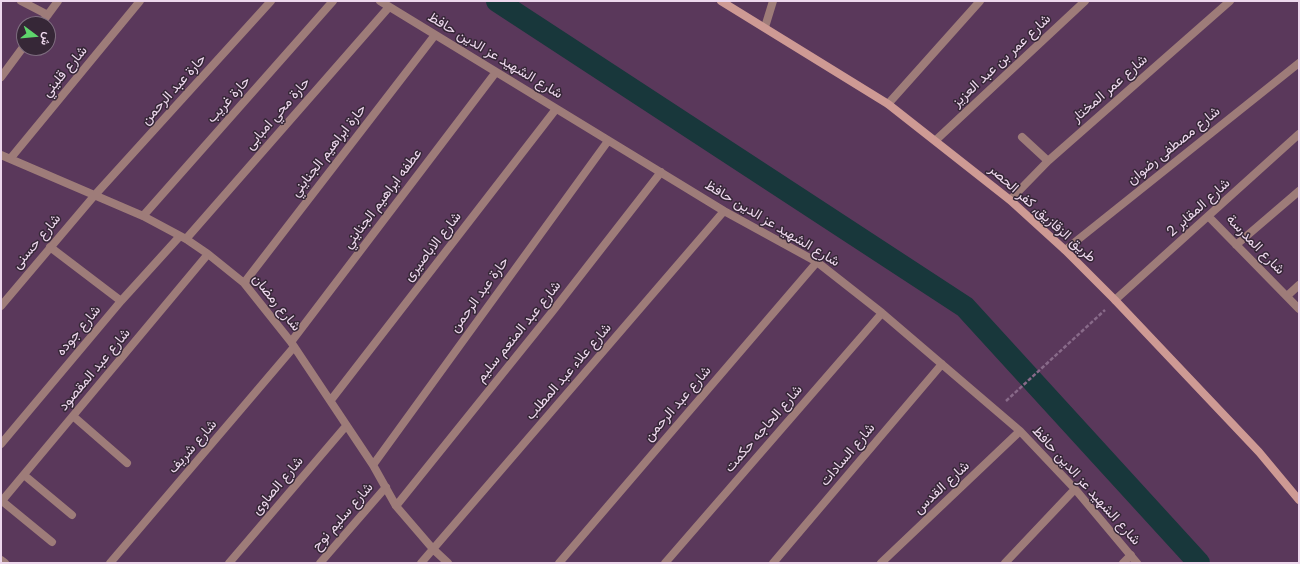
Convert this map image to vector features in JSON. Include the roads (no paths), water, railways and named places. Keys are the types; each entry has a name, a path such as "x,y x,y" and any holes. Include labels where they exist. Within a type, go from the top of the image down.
{"main road":[{"name":"طريق الزقازيق, كفر الحصر","path":"721,1 888,104 936,140 1010,200 1065,250 1115,300 1243,435 1299,500"}],"street":[{"path":"21,1 48,15 58,1"},
{"name":"شارع قليني","path":"10,159 140,1"},
{"name":"حارة عبد الرحمن","path":"94,196 271,1"},
{"name":"حارة غريب","path":"143,216 333,1"},
{"name":"شارع الشهيد عز الدين حافظ","path":"380,1 724,211 817,262 882,313 1020,431 1075,489 1137,563"},
{"path":"765,28 773,1"},
{"path":"888,104 980,1"},
{"name":"شارع عمر بن عبد العزيز","path":"936,140 1085,1"},
{"name":"شارع عمر المختار","path":"1010,200 1048,160 1230,1"},
{"name":"حارة محي امبابى","path":"183,237 389,7"},
{"name":"حارة ابراهيم الجنايني","path":"244,283 435,35"},
{"path":"1,76 16,56"},
{"name":"شارع مصطفى رضوان","path":"1065,250 1299,63"},
{"name":"عطفه ابراهيم الجنايني","path":"293,345 496,72"},
{"name":"شارع الاباصيرى","path":"331,400 556,109"},
{"name":"شارع المقابر 2","path":"1115,300 1209,217 1299,134"},
{"path":"1022,137 1048,160"},
{"name":"حارة عبد الرحمن","path":"373,465 608,141"},
{"name":"شارع رمضان","path":"1,155 143,216 183,237 208,254 244,283 293,345 331,400 346,426 373,465 396,506 433,549 448,563"},
{"name":"شارع عبد المنعم سليم","path":"396,506 552,312 661,172"},
{"path":"1236,245 1299,191"},
{"name":"شارع حسنى","path":"1,306 94,196"},
{"name":"شارع علاء عبد المطلب","path":"421,563 724,211"},
{"name":"شارع المدرسة","path":"1209,217 1299,309"},
{"name":"شارع جوده","path":"1,444 121,301 183,237"},
{"path":"50,247 121,301"},
{"name":"شارع عبد المقصود","path":"1,502 208,254"},
{"name":"شارع عبد الرحمن","path":"559,563 817,262"},
{"path":"1287,296 1299,284"},
{"name":"شارع الحاجه حكمت","path":"664,563 882,313"},
{"name":"شارع شريف","path":"110,563 293,345"},
{"name":"شارع السادات","path":"773,563 942,364"},
{"path":"73,416 127,463"},
{"name":"شارع الصاوى","path":"230,563 346,426"},
{"name":"شارع القدس","path":"881,563 1020,431"},
{"path":"24,475 72,515"},
{"name":"شارع سليم نوح","path":"320,563 386,487"},
{"path":"1005,563 1075,489"},
{"path":"1,502 52,542"},
{"path":"1123,563 1131,555"},
{"path":"1,560 5,563"}],"waterway":[{"path":"497,1 965,307 1199,563"}]}
